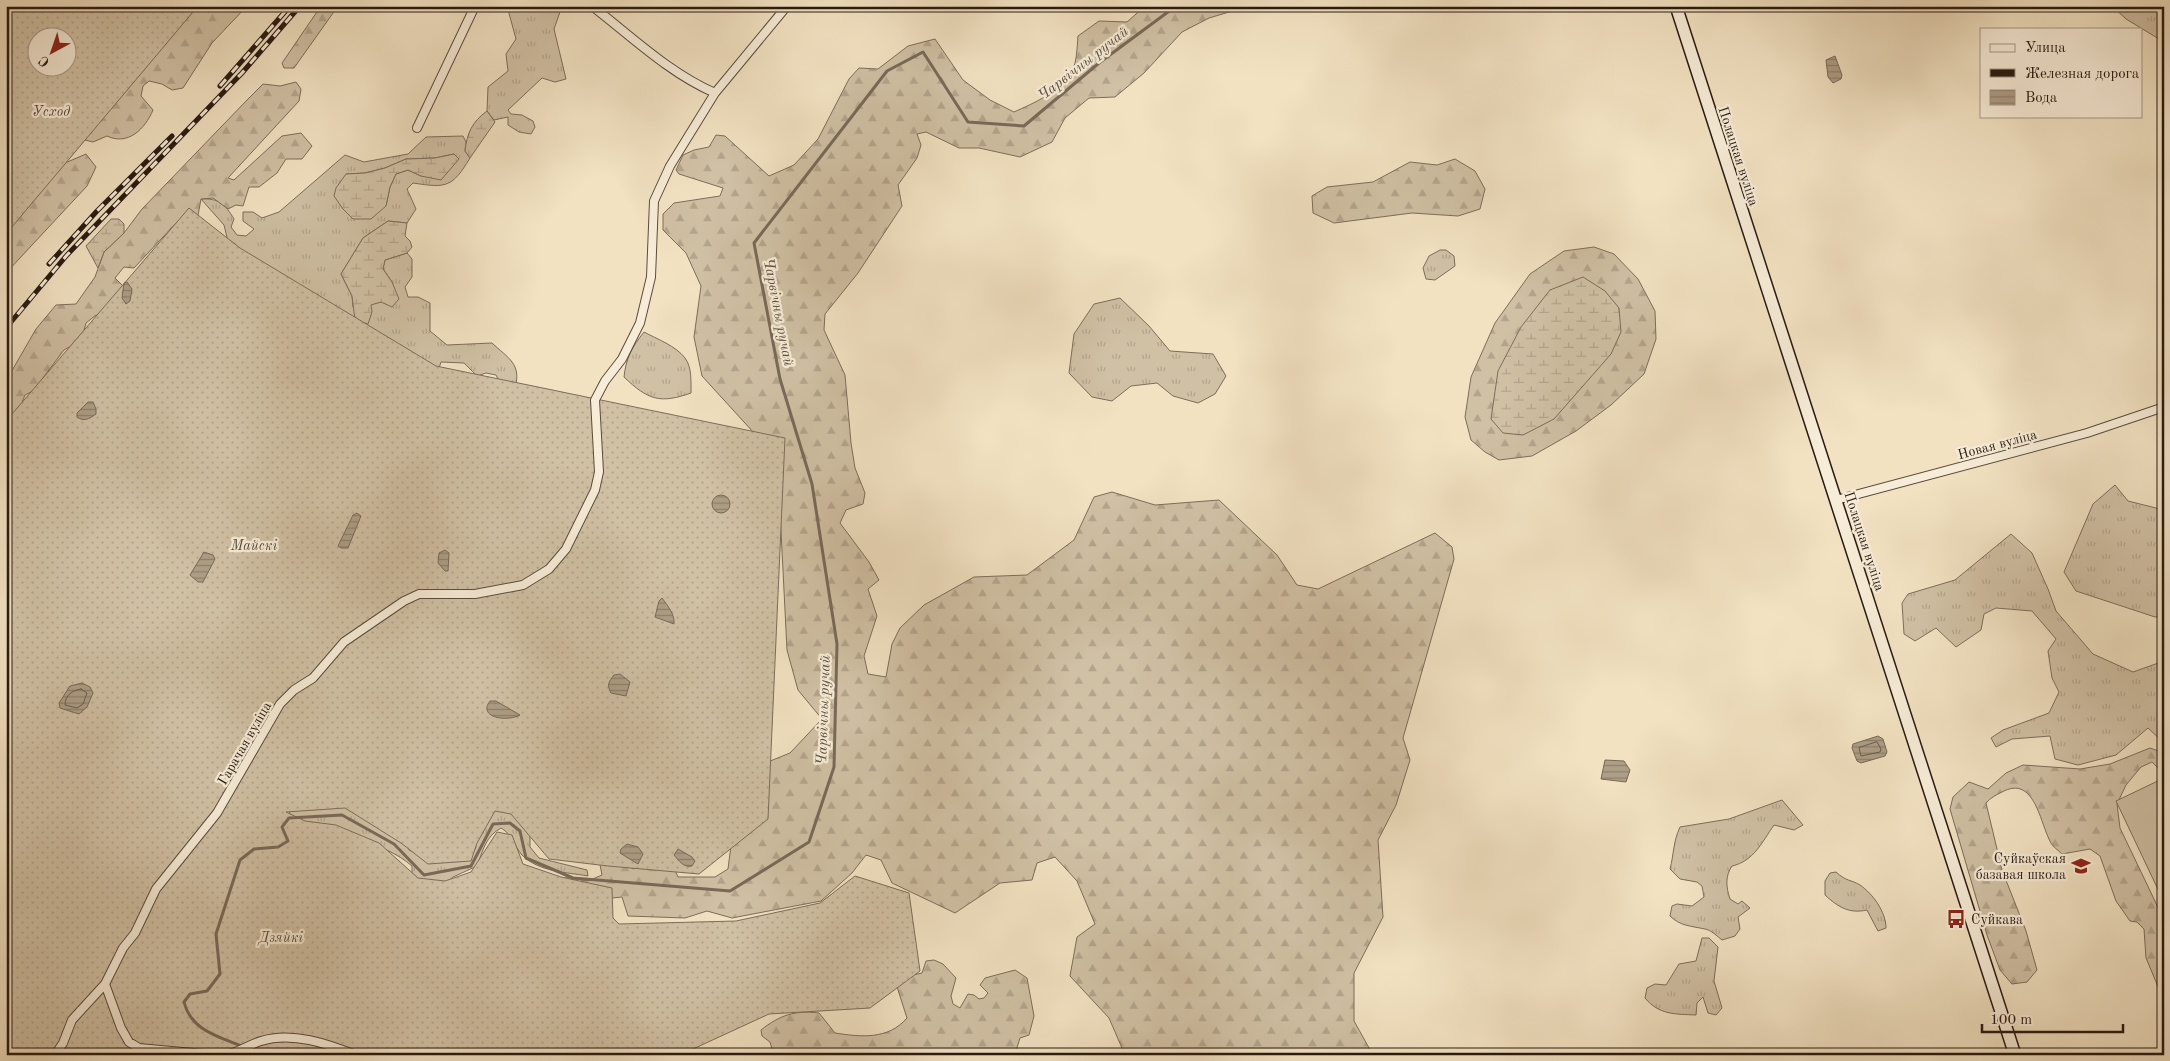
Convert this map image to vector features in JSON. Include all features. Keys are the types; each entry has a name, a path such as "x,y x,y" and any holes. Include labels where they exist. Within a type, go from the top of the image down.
{"main road":[{"name":"Полацкая вуліца","path":"1676,6 2015,1055"}],"street":[{"path":"418,128 475,6"},
{"path":"592,6 667,64 698,85 714,93 787,6"},
{"name":"Гарачая вуліца","path":"55,1055 63,1043 72,1020 105,984 123,948 135,933 156,889 217,813 245,768 280,704 294,690 313,678 344,642 404,601 419,594 475,594 523,585 549,569 566,549 595,490 599,472 595,400 622,359 640,323 651,277 654,201 670,166 714,93"},
{"name":"Новая вуліца","path":"1836,500 2087,433 2164,407"},
{"path":"105,984 128,1042 139,1048 215,1055"},
{"path":"225,1055 234,1053 262,1040 304,1039 356,1055"}],"green space":[{"name":"Усход","path":"6,6 198,6 6,234"},
{"path":"198,6 247,6 212,43 183,88 172,90 162,84 149,81 143,86 141,96 153,110 150,117 135,134 122,139 107,136 93,142 81,139"},
{"path":"321,6 338,6 294,68 284,68 282,63"},
{"path":"507,6 559,6 561,9 554,29 566,79 555,82 542,78 508,110 511,114 522,115 533,121 535,127 531,134 519,132 508,125 508,117 494,120 487,111 488,87 508,71 506,54 516,39"},
{"path":"1145,6 1249,6 1209,18 1182,32 1144,73 1115,97 1089,98 1065,118 1052,142 1020,157 979,148 959,148 926,132 917,134 921,145 917,158 898,185 902,206 858,273 825,314 824,330 845,375 855,468 865,493 863,504 846,510 840,523 869,562 879,580 868,589 877,616 864,656 868,674 886,677 892,644 900,628 924,605 974,577 1027,575 1074,540 1094,497 1112,492 1155,505 1219,500 1277,555 1297,585 1318,589 1435,533 1452,547 1454,559 1403,738 1410,760 1396,805 1378,840 1383,917 1354,973 1354,1021 1373,1055 1125,1055 1109,1018 1070,976 1077,937 1095,924 1077,881 1055,857 1037,863 1032,880 1000,883 955,913 892,883 881,860 866,855 852,873 821,901 732,918 707,911 685,918 628,916 622,897 603,899 561,881 566,877 588,881 602,875 597,849 616,855 633,869 654,861 671,861 678,877 715,877 728,869 735,815 748,770 790,753 822,719 798,690 787,650 779,491 775,456 702,376 694,337 701,286 686,253 663,230 663,214 674,203 720,196 723,188 679,174 676,170 683,155 694,150 709,147 716,135 725,136 769,176 794,165 818,139 849,79 859,68 878,69 908,46 935,39 963,80 990,100 1014,112 1047,96 1068,78 1075,63 1078,36 1099,21 1127,22"},
{"path":"2112,6 2164,6 2164,42 2142,28 2126,19"},
{"path":"296,82 301,89 299,101 228,178 234,180 282,136 301,133 312,146 302,159 286,159 277,173 259,187 249,187 243,206 236,205 228,209 213,198 201,199 197,221 187,226 176,223 134,268 124,267 115,278 123,286 107,319 96,315 86,323 83,334 78,342 64,350 33,391 25,395 10,432 6,435 6,381 36,329 56,305 76,304 95,277 104,252 124,233 142,209 263,84 280,86"},
{"path":"487,111 495,122 470,158 465,151 469,133 478,119"},
{"path":"463,136 466,142 465,151 470,158 458,175 447,184 413,183 407,189 416,209 407,223 388,221 363,238 341,274 352,296 353,307 381,302 392,282 383,269 385,260 407,253 412,259 412,277 405,287 408,297 418,297 430,303 430,331 447,345 492,343 515,367 517,380 515,388 501,385 496,375 486,373 477,376 464,363 441,362 434,383 231,254 224,225 201,199 221,203 228,209 234,219 231,227 237,235 246,236 254,229 243,221 243,212 253,212 262,218 279,212 345,155 364,162 408,154 426,137","holes":["454,154 421,176 408,170 396,174 390,187 386,206 346,174 365,173 385,168 406,159 435,158"]},
{"path":"86,154 96,167 87,186 6,273 6,226 58,166"},
{"path":"454,154 459,159 441,180 421,176 408,170 396,174 390,187 386,206 371,219 353,219 334,196 336,188 346,174 365,173 385,168 406,159 435,158"},
{"path":"1455,159 1475,171 1485,189 1480,209 1458,216 1412,213 1334,223 1313,213 1312,196 1327,187 1373,182 1410,162 1437,165"},
{"name":"Майскі","path":"189,208 240,248 436,366 785,438 768,819 699,874 549,859 511,814 495,811 477,843 471,861 428,864 401,843 345,808 286,812 305,821 336,825 379,843 418,878 445,881 471,872 497,832 512,835 523,864 561,877 612,888 613,918 619,924 736,921 820,903 855,876 909,893 920,971 870,1008 769,1014 680,1055 6,1055 6,421"},
{"path":"111,219 119,219 124,224 124,233 104,252 98,268 86,246"},
{"path":"388,221 407,223 405,236 410,241 412,247 407,253 385,260 383,269 392,282 399,299 392,307 381,302 371,305 372,312 368,324 355,320 352,296 341,274 363,238"},
{"path":"1594,247 1614,254 1638,279 1655,311 1656,339 1644,374 1611,405 1576,431 1532,456 1499,460 1485,452 1471,440 1465,417 1471,377 1495,323 1530,274 1564,251"},
{"path":"1440,250 1446,250 1454,256 1455,266 1435,280 1426,279 1423,268 1429,256"},
{"path":"1583,277 1605,291 1619,308 1621,332 1611,354 1554,419 1523,435 1503,433 1491,419 1498,371 1521,327 1550,290"},
{"path":"1120,298 1149,326 1170,351 1213,354 1226,376 1215,394 1198,403 1173,396 1157,383 1131,386 1112,401 1092,397 1069,373 1074,334 1094,304"},
{"path":"644,332 671,346 685,358 690,370 691,393 671,398 655,398 640,391 624,377 630,353"},
{"path":"2115,485 2128,501 2164,510 2164,616 2155,617 2076,591 2064,572 2093,504"},
{"path":"2011,534 2032,553 2056,611 2093,654 2133,672 2164,661 2164,743 2148,728 2116,755 2078,765 2055,759 2050,736 2012,739 1996,747 1991,738 2003,730 2049,713 2059,692 2052,678 2048,651 2056,639 2032,611 1996,608 1984,614 1981,630 1956,647 1936,628 1915,641 1904,634 1902,603 1908,594 1955,580"},
{"path":"2150,748 2164,753 2164,774 2152,762 2141,767 2126,785 2117,804 2120,828 2164,920 2164,1001 2146,958 2144,929 2137,922 2130,921 2116,901 2100,856 2090,849 2062,854 2051,843 2035,804 2029,795 2022,790 2013,788 1998,794 1986,803 2002,870 2026,931 2037,970 2027,982 2012,984 2000,970 1987,935 1950,809 1953,797 1969,782 1988,789 2006,773 2023,765 2080,769 2110,764"},
{"path":"2164,778 2164,902 2116,801"},
{"path":"323,793 399,827 409,850 430,860 468,858 476,848 475,836 498,802 530,829 530,847 539,858 587,870 588,876 536,865 519,852 511,837 501,828 488,839 477,866 453,877 425,901 412,886 412,866 401,858 372,843 292,818 287,807"},
{"path":"1782,800 1803,825 1794,830 1774,825 1752,855 1740,864 1732,866 1727,882 1730,899 1738,904 1742,901 1750,908 1738,917 1740,929 1735,936 1722,940 1714,933 1682,924 1670,916 1672,906 1677,904 1692,906 1704,897 1702,886 1697,882 1680,879 1670,869 1680,827 1729,819"},
{"path":"1836,872 1860,885 1870,893 1884,916 1886,928 1878,931 1867,910 1855,911 1844,909 1825,895 1825,881 1830,873"},
{"path":"1702,938 1709,938 1718,947 1714,981 1722,1008 1716,1015 1708,1013 1703,997 1697,1003 1696,1015 1662,1011 1650,1004 1645,998 1647,988 1655,984 1666,985 1679,964 1696,961"},
{"path":"934,960 943,964 956,978 951,996 953,1004 960,1008 968,994 974,995 979,999 984,998 988,993 980,985 985,978 1015,970 1027,978 1034,1016 1029,1035 1020,1038 1015,1054 774,1055 770,1042 762,1036 761,1030 781,1017 802,1012 819,1013 835,1033 864,1036 891,1030 907,1018 896,979 922,973 926,961"}],"water":[{"path":"1835,56 1842,75 1841,79 1833,83 1828,77 1826,60"},
{"path":"127,282 132,289 130,301 126,304 122,298 124,283"},
{"path":"88,402 93,402 96,414 86,419 77,417 77,413"},
{"path":"721,495 727,498 730,504 727,510 721,513 715,510 712,504 715,498"},
{"path":"357,513 361,516 348,548 341,548 338,546 353,515"},
{"path":"445,550 449,553 448,571 445,571 438,563 439,553"},
{"path":"204,552 213,555 215,559 203,582 198,582 190,575"},
{"path":"662,598 672,613 674,624 655,617 659,601"},
{"path":"620,674 630,682 626,696 611,693 609,688 609,682 612,677"},
{"path":"82,683 90,687 93,693 87,707 79,714 60,708 59,703 70,686"},
{"path":"490,701 496,701 520,715 502,718 491,715 487,707"},
{"path":"1878,736 1883,739 1887,752 1885,756 1861,763 1857,761 1852,748 1853,744"},
{"path":"1605,760 1624,761 1630,770 1626,782 1601,779"},
{"path":"627,844 638,847 643,854 638,864 620,853 621,849"},
{"path":"678,849 692,857 695,861 692,866 684,865 674,855"}],"waterway":[{"name":"Чарвічны ручай","path":"241,1046 214,1035 199,1026 187,1012 184,1002 190,994 207,991 220,974 216,934 240,860 254,849 278,847 288,841 282,827 289,818 342,815 394,844 424,875 471,866 493,824 510,823 520,831 526,858 573,878 730,891 809,842 834,767 837,644 812,484 780,379 754,243 887,71 923,52 968,122 1024,126 1099,63 1176,6"},
{"name":"Чарвічны ручай","path":"247,1052 250,1055"}],"railway":[{"path":"220,86 290,6"},
{"path":"6,328 67,255 242,73 300,6"},
{"path":"49,264 97,211 172,136"}],"place":[{"name":"Суйкаўская базавая школа","path":"2081,866"},
{"name":"Суйкава","path":"1956,919"}],"park label":[{"name":"Дзяйкі","path":"281,937"}]}
